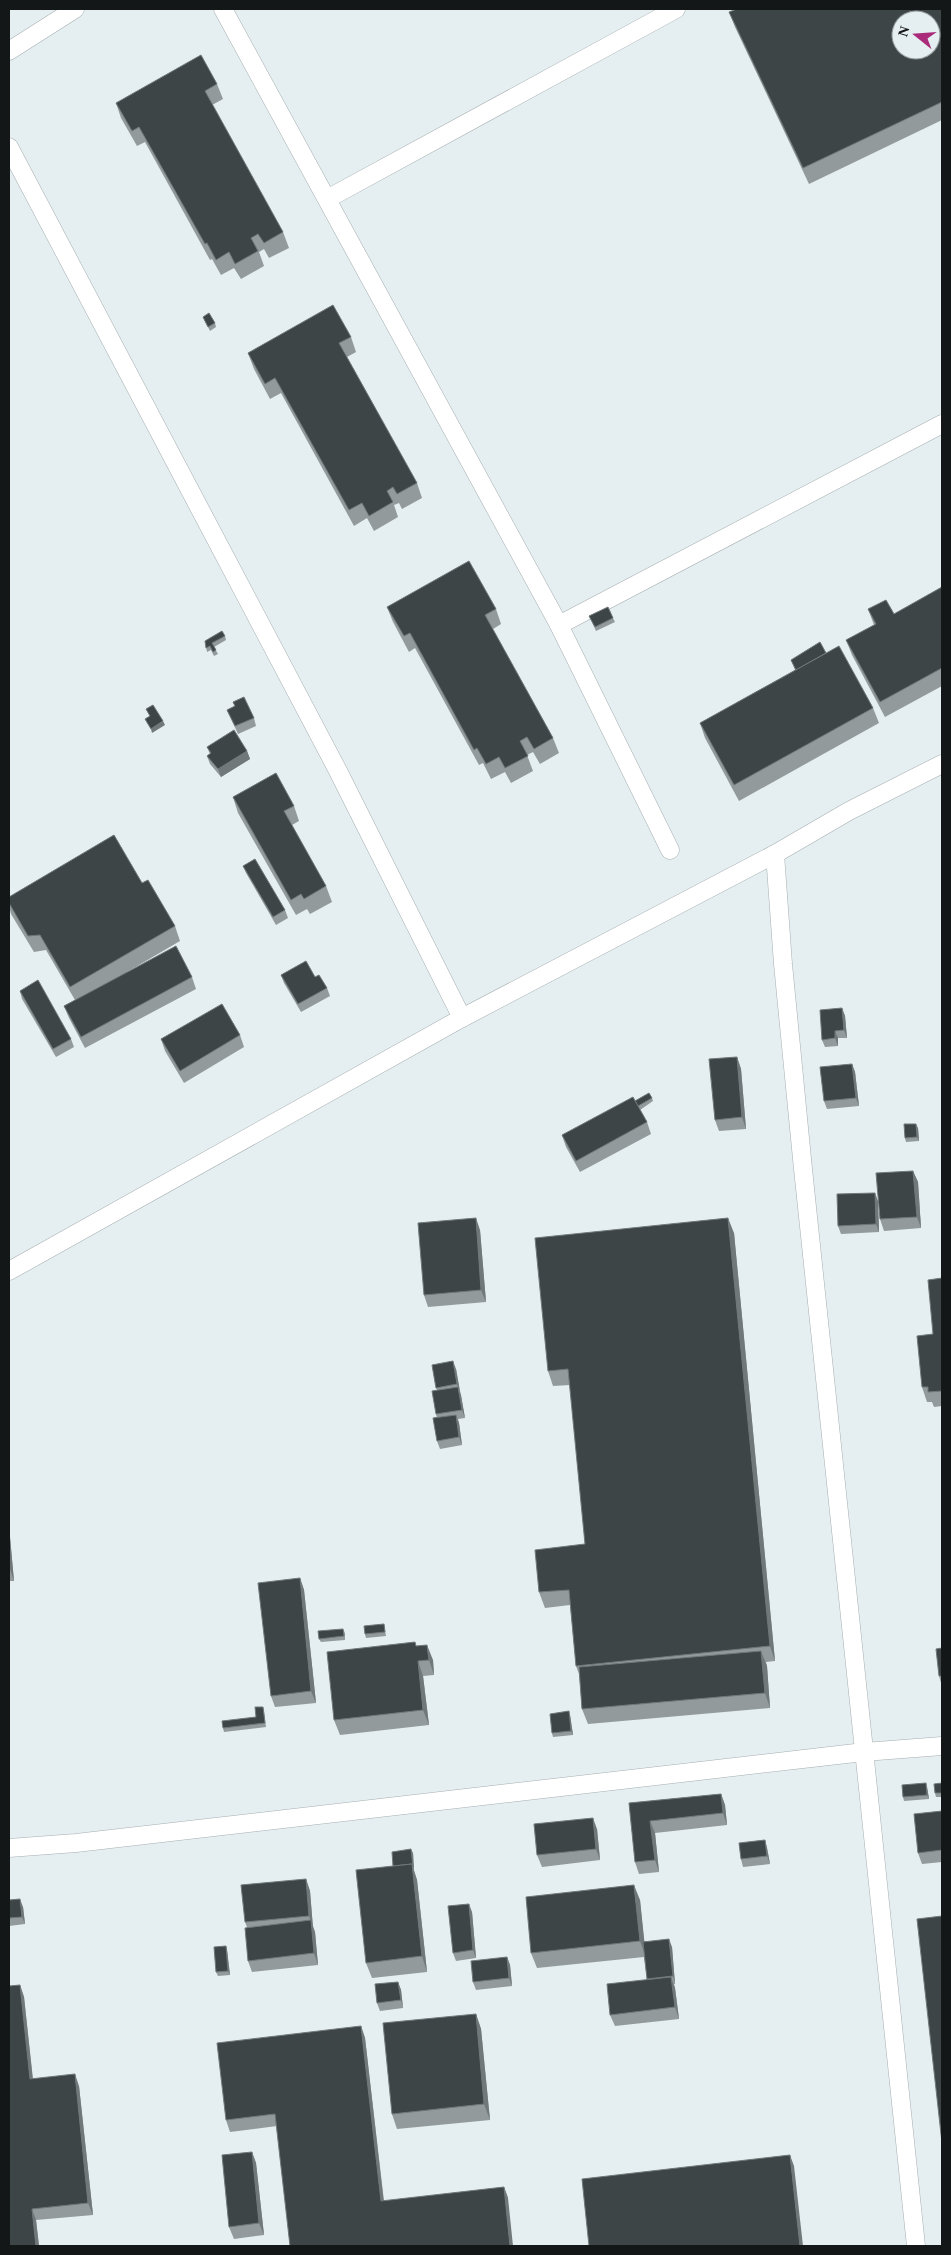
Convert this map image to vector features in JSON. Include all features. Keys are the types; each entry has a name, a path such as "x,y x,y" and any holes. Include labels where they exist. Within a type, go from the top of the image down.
{"street":[{"path":"9,51 76,9"},
{"path":"223,9 559,625 670,850"},
{"path":"327,199 676,9"},
{"path":"9,147 337,769 462,1018"},
{"path":"559,625 942,424"},
{"path":"9,1271 462,1018 775,854 849,811 942,764"},
{"path":"775,854 783,964 800,1139 916,2246"},
{"path":"9,1848 864,1752 942,1746"}],"building":[{"path":"737,9 942,9 942,102 803,168 729,12"},
{"path":"201,55 217,84 205,91 283,232 264,243 258,234 251,238 258,251 235,264 229,252 216,260 207,243 205,244 139,127 132,131 116,103"},
{"path":"333,305 351,337 339,343 417,483 397,494 393,487 387,491 393,502 369,516 362,503 349,510 275,378 265,384 248,353"},
{"path":"209,313 215,323 208,327 203,317"},
{"path":"469,561 496,609 485,615 553,738 534,749 527,737 520,741 528,756 505,768 499,757 486,764 477,748 474,750 410,633 404,636 387,607"},
{"path":"942,587 942,668 880,702 846,640 876,624 868,609 886,600 894,614"},
{"path":"608,607 613,618 595,627 589,616"},
{"path":"222,631 225,636 212,643 216,650 213,652 210,646 206,648 205,641"},
{"path":"820,642 826,653 796,670 791,660"},
{"path":"839,646 873,708 734,785 700,723"},
{"path":"244,697 254,718 235,726 227,710 235,706 233,702"},
{"path":"153,705 163,721 151,729 145,719 150,716 146,709"},
{"path":"234,730 247,751 218,769 207,756 211,753 207,747"},
{"path":"276,773 294,806 284,811 326,886 304,899 301,894 291,900 233,797"},
{"path":"114,835 142,883 148,880 175,926 70,987 40,935 28,936 9,903 9,897"},
{"path":"255,859 285,910 273,917 243,866"},
{"path":"176,946 192,977 81,1037 64,1006"},
{"path":"306,961 315,977 319,975 327,988 298,1004 281,975"},
{"path":"38,980 71,1039 53,1049 20,991"},
{"path":"222,1004 240,1035 180,1071 161,1039"},
{"path":"842,1008 844,1030 835,1031 835,1038 822,1040 820,1010"},
{"path":"737,1057 742,1117 715,1120 709,1059"},
{"path":"852,1064 856,1098 824,1101 820,1067"},
{"path":"649,1093 652,1098 638,1106 635,1101"},
{"path":"633,1097 647,1122 576,1161 562,1135"},
{"path":"904,1124 916,1124 917,1137 905,1138"},
{"path":"913,1171 917,1217 880,1219 876,1173"},
{"path":"875,1193 876,1224 838,1226 837,1194"},
{"path":"476,1218 481,1290 424,1295 418,1223"},
{"path":"728,1218 770,1646 576,1666 569,1590 539,1592 535,1550 585,1544 568,1369 548,1371 535,1238"},
{"path":"942,1278 942,1391 928,1392 928,1387 922,1387 917,1336 933,1334 928,1280"},
{"path":"453,1361 457,1384 436,1388 432,1365"},
{"path":"458,1387 462,1410 436,1414 432,1391"},
{"path":"456,1415 459,1437 437,1441 433,1418"},
{"path":"300,1578 311,1691 271,1696 258,1583"},
{"path":"384,1624 385,1632 365,1634 364,1626"},
{"path":"343,1629 344,1636 319,1639 318,1631"},
{"path":"415,1642 416,1646 427,1645 429,1660 418,1661 423,1710 334,1720 327,1652"},
{"path":"942,1648 942,1676 939,1676 936,1649"},
{"path":"761,1651 765,1693 582,1709 579,1667"},
{"path":"255,1707 263,1707 265,1723 223,1728 222,1721 256,1717"},
{"path":"569,1711 571,1731 552,1733 550,1714"},
{"path":"926,1783 927,1795 903,1797 902,1785"},
{"path":"942,1783 942,1793 935,1793 934,1784"},
{"path":"721,1794 723,1813 650,1821 655,1860 635,1862 629,1803"},
{"path":"942,1811 942,1850 918,1853 914,1814"},
{"path":"593,1818 596,1849 537,1855 534,1824"},
{"path":"765,1840 767,1856 741,1859 739,1843"},
{"path":"411,1849 413,1867 412,1864 393,1866 392,1852"},
{"path":"412,1864 422,1956 366,1963 356,1870"},
{"path":"306,1879 309,1916 245,1922 241,1885"},
{"path":"634,1885 640,1941 531,1953 526,1897"},
{"path":"20,1899 22,1917 9,1918 9,1900"},
{"path":"469,1904 473,1950 453,1953 448,1906"},
{"path":"942,1916 942,2143 917,1919"},
{"path":"311,1920 314,1953 248,1961 245,1928"},
{"path":"669,1939 673,1976 647,1979 643,1942"},
{"path":"226,1946 228,1971 216,1972 214,1947"},
{"path":"507,1957 509,1978 473,1982 471,1961"},
{"path":"671,1977 675,2007 610,2015 607,1984"},
{"path":"398,1982 401,2000 377,2003 375,1984"},
{"path":"20,1985 30,2079 75,2074 88,2203 32,2209 36,2246 9,2246 9,1986"},
{"path":"476,2014 484,2104 392,2114 383,2023"},
{"path":"361,2026 381,2201 504,2187 510,2246 290,2246 275,2114 226,2120 217,2043"},
{"path":"252,2152 259,2223 229,2227 222,2155"},
{"path":"790,2155 800,2246 589,2246 582,2179"}]}
